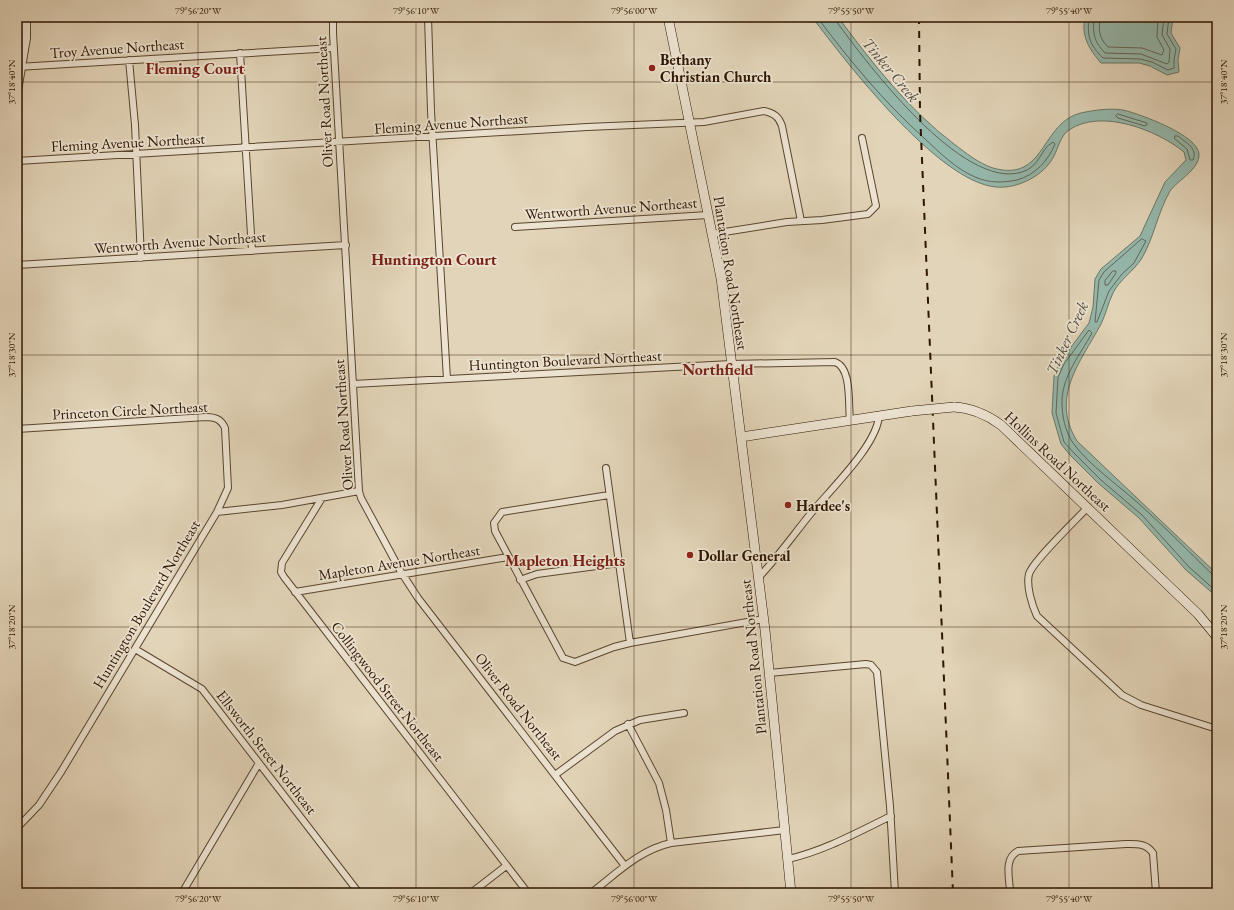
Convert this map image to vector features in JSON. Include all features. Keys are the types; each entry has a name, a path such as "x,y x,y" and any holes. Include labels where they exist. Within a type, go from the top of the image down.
{"main road":[{"name":"Plantation Road Northeast","path":"668,17 721,278 764,619 791,893"},
{"name":"Hollins Road Northeast","path":"741,437 912,411 954,407 974,410 1001,424 1198,614 1217,637"}],"street":[{"path":"17,91 19,67 26,38 26,17"},
{"name":"Oliver Road Northeast","path":"333,17 359,491 403,575 431,614 625,866"},
{"path":"428,17 433,136 447,379"},
{"name":"Troy Avenue Northeast","path":"19,67 334,48"},
{"path":"240,53 252,251"},
{"path":"129,60 134,99 135,154 141,258"},
{"name":"Fleming Avenue Northeast","path":"17,161 689,122 716,120 760,111 769,112 778,118 782,126 801,221"},
{"path":"712,234 801,221 847,217 872,212 876,206 862,138"},
{"name":"Wentworth Avenue Northeast","path":"515,227 708,215"},
{"name":"Wentworth Avenue Northeast","path":"17,266 346,245"},
{"name":"Huntington Boulevard Northeast","path":"353,384 731,364 839,363 847,375 850,420"},
{"path":"758,578 777,559 812,512 861,454 877,428 879,415"},
{"name":"Princeton Circle Northeast","path":"17,429 206,417 217,418 223,423 225,428 228,488 217,512"},
{"path":"606,468 630,643"},
{"name":"Huntington Boulevard Northeast","path":"17,828 32,814 45,798 217,512 245,510 359,491"},
{"path":"609,495 502,512 495,519 495,531 508,557 558,652 567,661 580,662 614,647 630,643 764,619"},
{"name":"Collingwood Street Northeast","path":"322,498 282,563 281,572 528,893"},
{"path":"1088,507 1032,568 1028,578 1034,610 1041,620 1122,695 1136,703 1217,729"},
{"name":"Mapleton Avenue Northeast","path":"295,592 508,557"},
{"path":"520,580 537,574 619,563"},
{"name":"Ellsworth Street Northeast","path":"135,648 202,689 359,893"},
{"path":"769,673 866,664 875,668 878,675 891,816 895,893"},
{"path":"555,775 605,737 628,724 640,720 684,713"},
{"path":"628,724 659,783 666,810 671,843"},
{"path":"182,893 259,763"},
{"path":"788,859 809,853 838,841 891,816"},
{"path":"590,893 625,866 654,848 671,843 785,830"},
{"path":"1010,893 1009,868 1011,856 1018,851 1124,844 1142,844 1150,848 1153,853 1156,893"},
{"path":"471,893 506,866"}],"water":[{"path":"812,17 838,17 878,69 921,116 954,144 982,163 993,168 1010,170 1023,167 1033,160 1042,150 1057,128 1068,119 1081,113 1091,111 1113,109 1123,110 1142,116 1167,126 1189,140 1196,147 1199,154 1196,165 1170,191 1162,207 1150,242 1142,258 1119,283 1113,293 1101,324 1077,367 1071,381 1067,395 1066,410 1069,425 1077,441 1217,574 1217,597 1186,570 1139,518 1098,483 1070,455 1061,444 1052,413 1054,376 1060,362 1089,323 1093,307 1095,279 1101,269 1140,236 1165,182 1186,160 1184,152 1159,136 1128,124 1112,121 1097,121 1082,124 1066,132 1054,156 1044,170 1029,180 1013,186 996,187 973,180 948,165 921,143 895,117 847,62"},
{"path":"1085,17 1173,17 1171,33 1180,48 1178,60 1179,72 1167,75 1150,66 1139,63 1101,63 1087,42 1084,30"}],"railway":[{"path":"919,17 920,112 953,893"}],"place":[{"name":"Bethany Christian Church","path":"652,68"},
{"name":"Hardee's","path":"788,505"},
{"name":"Dollar General","path":"690,555"}],"district":[{"name":"Fleming Court","path":"195,68"},
{"name":"Huntington Court","path":"434,259"},
{"name":"Northfield","path":"718,369"},
{"name":"Mapleton Heights","path":"565,560"}],"water label":[{"name":"Tinker Creek","path":"891,70"},
{"name":"Tinker Creek","path":"1067,338"}]}
